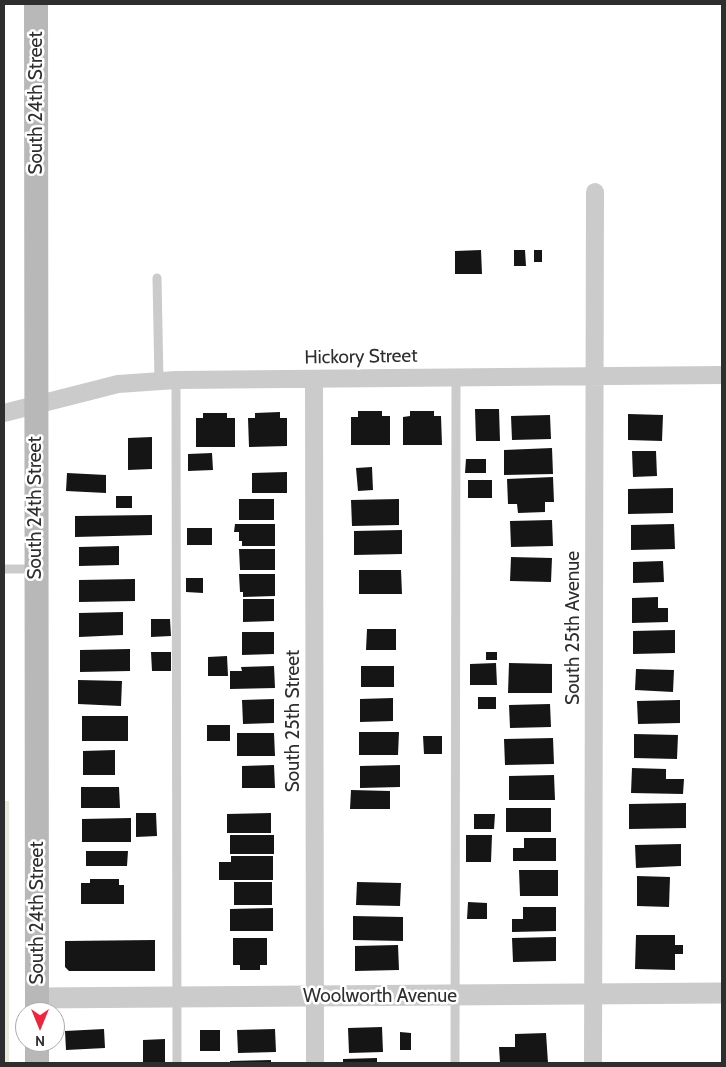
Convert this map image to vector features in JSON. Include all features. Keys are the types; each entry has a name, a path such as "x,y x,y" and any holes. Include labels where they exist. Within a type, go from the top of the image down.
{"main road":[{"name":"South 24th Street","path":"36,4 37,1002"}],"street":[{"name":"South 25th Avenue","path":"593,1063 595,192"},
{"name":"Hickory Street","path":"4,413 118,384 168,380 722,375"},
{"name":"South 25th Street","path":"314,379 314,1063"},
{"name":"Woolworth Avenue","path":"65,1004 177,998 722,993"}],"lane":[{"path":"157,278 168,380 177,1063"},
{"path":"455,1063 456,377"},
{"path":"4,569 36,569"}],"green space":[{"path":"4,801 9,801 9,1063 4,1063"}],"building":[{"path":"481,250 482,274 455,274 455,251"},
{"path":"514,250 525,250 526,266 514,266"},
{"path":"534,250 542,250 542,262 534,262"},
{"path":"475,409 499,409 500,441 476,441"},
{"path":"358,411 382,411 382,416 390,416 390,445 351,445 351,417 358,417"},
{"path":"410,411 434,411 434,416 441,416 442,445 403,445 403,417 410,416"},
{"path":"280,412 280,418 287,418 287,446 249,447 248,418 255,418 255,413"},
{"path":"203,413 227,413 227,418 235,418 235,447 196,447 196,418 203,418"},
{"path":"628,414 663,415 662,441 628,440"},
{"path":"550,415 551,439 512,440 511,416"},
{"path":"152,437 152,469 128,470 128,438"},
{"path":"552,448 553,474 504,475 504,450"},
{"path":"632,451 656,451 657,476 633,477"},
{"path":"212,453 213,470 188,471 188,454"},
{"path":"466,459 486,459 486,473 465,473"},
{"path":"372,467 373,490 358,491 356,468"},
{"path":"287,472 287,493 252,493 252,473"},
{"path":"67,473 106,475 106,493 66,491"},
{"path":"553,477 554,502 545,502 545,512 518,513 517,504 508,504 507,479"},
{"path":"468,480 492,480 492,498 468,498"},
{"path":"673,488 673,513 628,514 628,489"},
{"path":"116,496 132,496 132,508 116,508"},
{"path":"239,499 274,499 274,520 239,520"},
{"path":"399,499 399,525 352,526 351,500"},
{"path":"152,515 152,535 75,537 75,516"},
{"path":"552,520 553,546 511,547 510,521"},
{"path":"235,524 275,524 275,546 242,546 242,541 239,541 239,532 234,532"},
{"path":"674,524 675,549 631,550 631,525"},
{"path":"187,528 212,528 212,545 187,545"},
{"path":"402,530 402,554 354,555 354,531"},
{"path":"119,546 119,565 79,566 79,547"},
{"path":"239,549 275,549 275,570 240,570"},
{"path":"511,557 552,558 551,582 510,581"},
{"path":"663,561 664,582 633,583 633,562"},
{"path":"359,570 401,570 402,594 359,594"},
{"path":"239,574 275,574 275,596 243,597 243,592 240,592"},
{"path":"186,578 203,578 203,593 186,592"},
{"path":"135,579 135,601 79,602 79,580"},
{"path":"658,597 658,608 668,608 668,622 632,623 632,598"},
{"path":"243,599 274,599 274,621 243,622"},
{"path":"123,612 123,635 79,637 79,613"},
{"path":"151,619 170,619 171,636 151,637"},
{"path":"367,629 396,629 396,650 366,650"},
{"path":"675,630 675,653 633,654 633,631"},
{"path":"242,632 274,632 274,654 242,655"},
{"path":"130,649 130,671 80,672 80,650"},
{"path":"151,652 171,652 171,671 152,671"},
{"path":"486,652 497,652 497,660 486,660"},
{"path":"227,656 228,676 208,676 208,657"},
{"path":"496,663 497,685 470,685 470,664"},
{"path":"509,663 552,664 552,693 508,693"},
{"path":"274,666 275,688 230,689 230,671 242,671 241,667"},
{"path":"361,666 394,666 394,687 361,687"},
{"path":"636,669 674,670 673,692 635,690"},
{"path":"78,680 122,681 121,706 78,704"},
{"path":"478,697 496,697 496,709 478,709"},
{"path":"393,698 393,721 360,722 360,699"},
{"path":"274,699 274,723 243,724 242,700"},
{"path":"680,700 680,723 638,724 637,701"},
{"path":"550,704 551,727 510,728 509,705"},
{"path":"82,716 128,716 128,741 82,741"},
{"path":"207,725 230,725 230,741 207,741"},
{"path":"359,732 399,732 398,755 359,755"},
{"path":"237,733 274,733 275,756 237,756"},
{"path":"634,734 678,735 677,759 634,758"},
{"path":"423,736 442,736 442,754 424,754"},
{"path":"553,738 554,764 505,765 504,739"},
{"path":"115,750 115,775 83,775 83,751"},
{"path":"274,765 275,788 242,788 242,766"},
{"path":"400,765 400,787 360,788 360,766"},
{"path":"632,768 666,769 666,779 684,779 683,794 631,793"},
{"path":"554,775 555,800 509,800 509,776"},
{"path":"81,787 119,787 120,808 81,808"},
{"path":"351,790 390,791 390,809 350,809"},
{"path":"686,803 686,828 629,829 629,804"},
{"path":"506,808 551,808 551,832 506,832"},
{"path":"136,813 156,813 157,836 136,837"},
{"path":"271,813 271,833 227,833 227,814"},
{"path":"474,814 495,814 494,829 474,829"},
{"path":"131,818 131,842 82,842 82,819"},
{"path":"230,835 274,835 274,854 230,854"},
{"path":"466,835 492,835 491,862 466,862"},
{"path":"524,838 556,838 556,861 513,861 513,848 524,848"},
{"path":"681,844 681,866 636,868 635,845"},
{"path":"86,851 128,851 127,866 86,866"},
{"path":"231,856 273,856 273,880 219,880 219,862 231,862"},
{"path":"519,870 558,870 558,896 520,896"},
{"path":"637,876 670,877 669,907 637,906"},
{"path":"90,879 119,879 119,885 124,885 124,904 81,904 81,883 90,883"},
{"path":"234,882 272,882 272,905 234,905"},
{"path":"357,882 401,883 400,906 356,905"},
{"path":"468,902 487,903 487,919 467,919"},
{"path":"523,907 556,907 556,931 512,932 512,919 523,919"},
{"path":"273,908 273,931 230,931 230,909"},
{"path":"353,916 403,917 403,941 353,940"},
{"path":"636,935 675,935 675,945 683,945 683,954 675,954 675,970 635,969"},
{"path":"556,937 556,961 513,962 512,938"},
{"path":"233,938 267,938 267,965 260,965 260,970 240,970 240,965 233,965"},
{"path":"155,940 155,971 69,971 65,967 65,941"},
{"path":"398,945 399,970 355,971 355,946"},
{"path":"382,1027 383,1052 349,1053 348,1028"},
{"path":"104,1029 105,1048 66,1050 65,1031"},
{"path":"275,1029 276,1052 238,1053 237,1030"},
{"path":"200,1030 220,1030 220,1051 200,1051"},
{"path":"400,1032 411,1033 411,1050 400,1050"},
{"path":"546,1033 548,1063 500,1063 499,1047 515,1047 515,1034"},
{"path":"165,1039 165,1062 143,1062 143,1040"},
{"path":"377,1058 377,1063 343,1063 343,1059"},
{"path":"271,1060 271,1063 230,1063 230,1061"}]}
